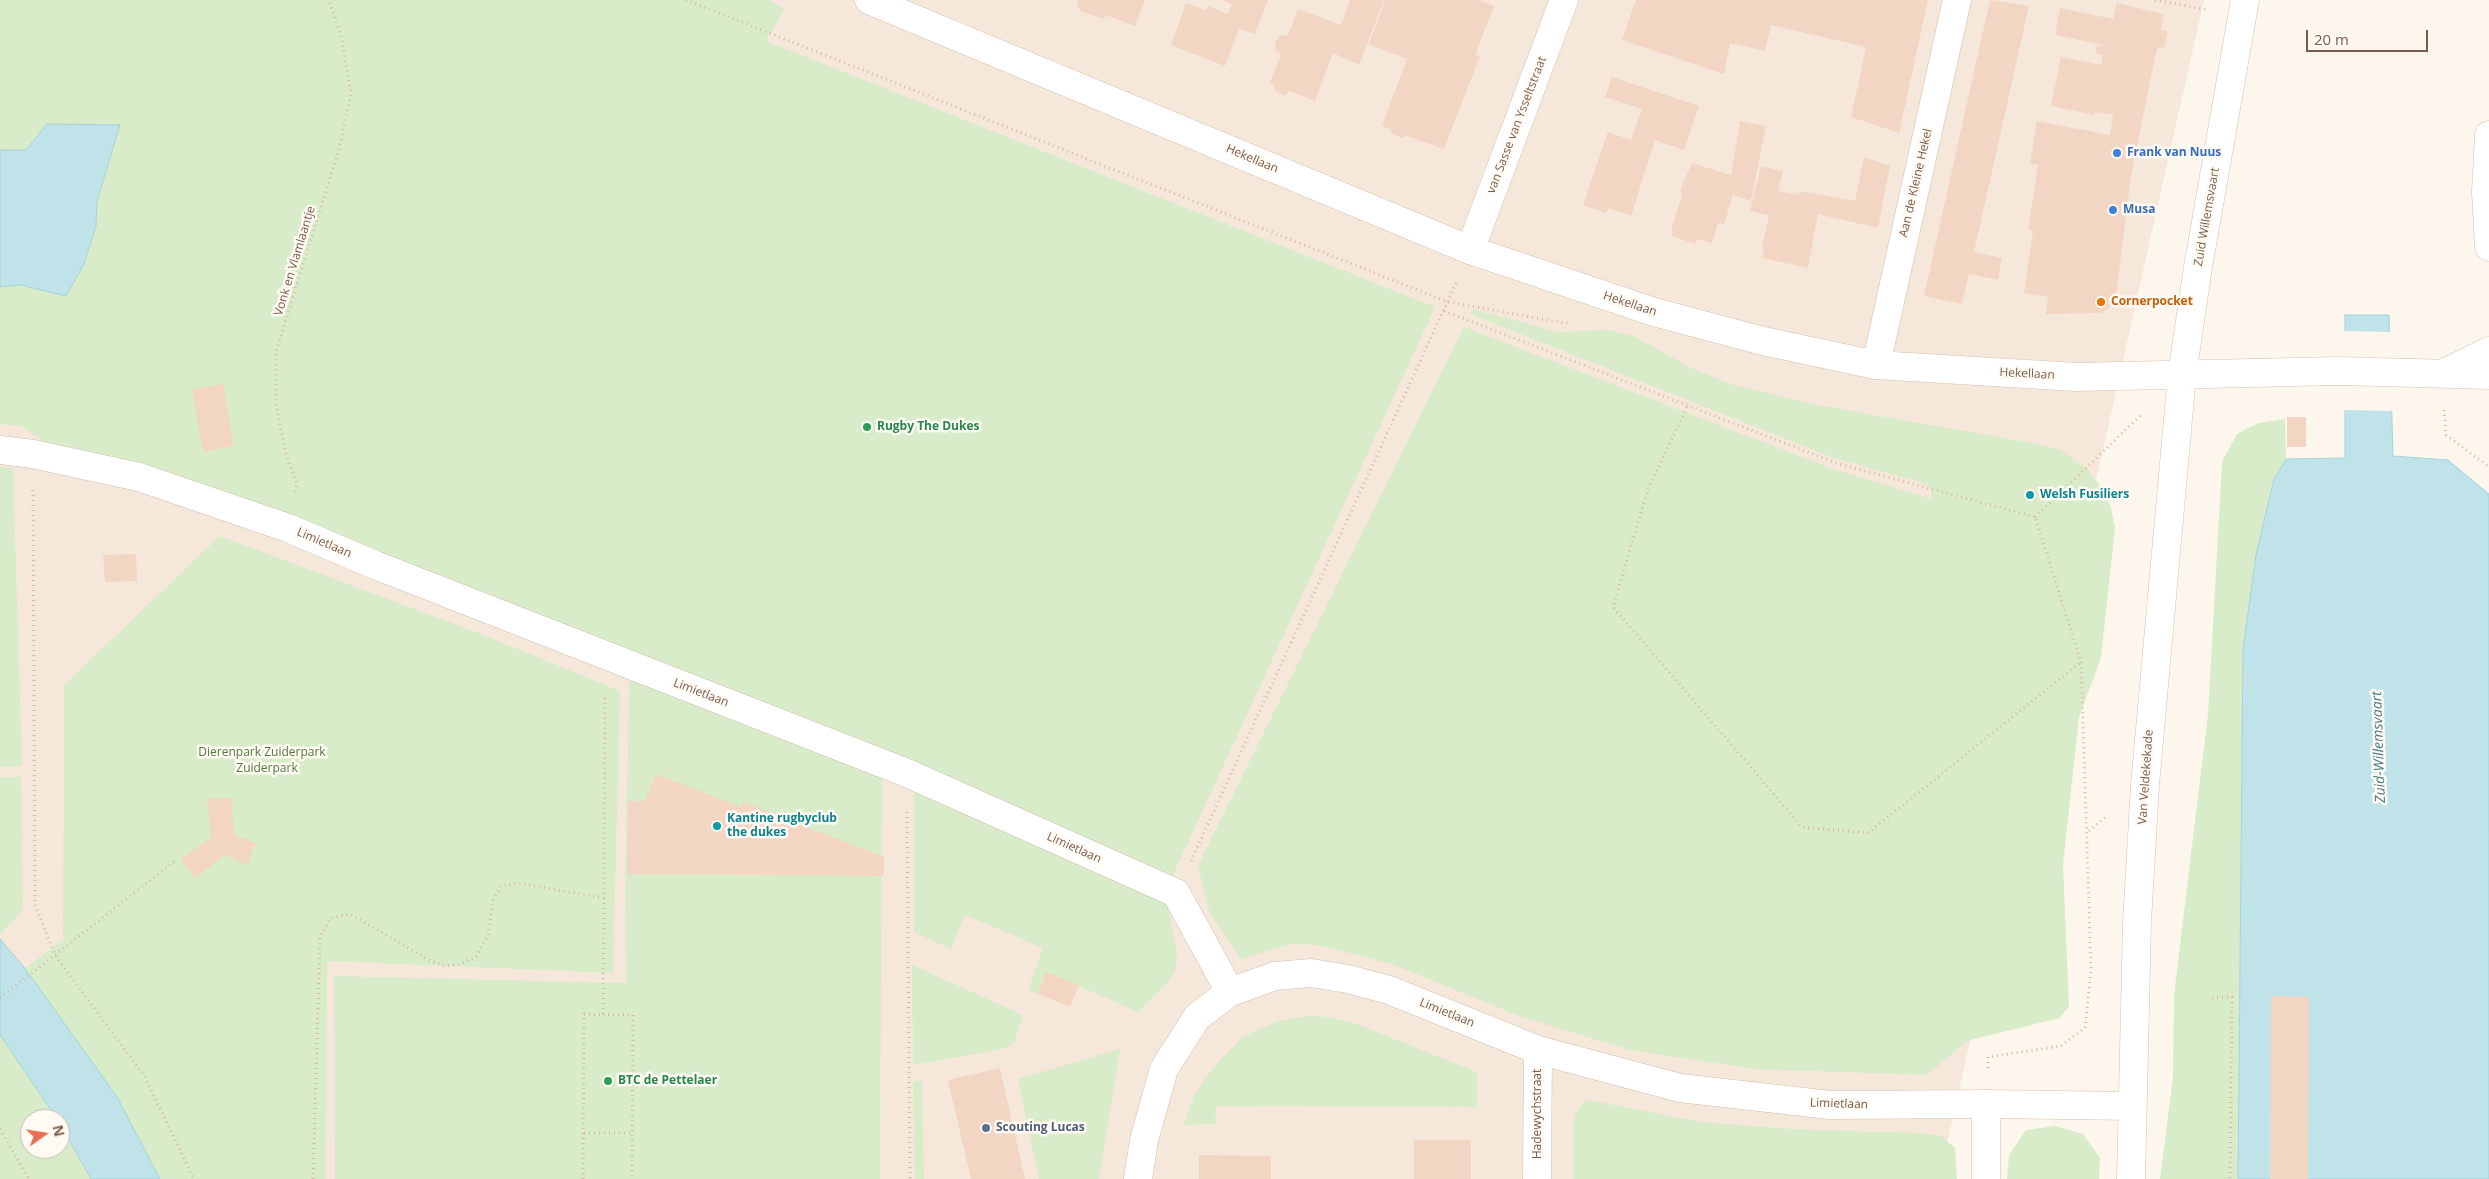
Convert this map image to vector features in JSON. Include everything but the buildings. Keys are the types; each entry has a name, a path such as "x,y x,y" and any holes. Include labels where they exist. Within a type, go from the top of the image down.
{"street":[{"name":"Hekellaan","path":"868,0 1470,250 1654,312 1764,341 1876,365 2076,377 2340,371 2489,375"},
{"name":"van Sasse van Ysseltstraat","path":"1470,250 1564,0"},
{"name":"Aan de Kleine Hekel","path":"1876,365 1957,0"},
{"name":"Zuid Willemsvaart","path":"2182,375 2198,268 2243,8"},
{"path":"2489,135 2487,192 2489,247"},
{"path":"2442,374 2489,351"},
{"name":"Van Veldekekade","path":"2132,1179 2137,922 2145,785 2182,375"},
{"name":"Limietlaan","path":"0,450 33,454 139,477 288,528 360,559 907,773 1176,893"},
{"path":"1176,893 1230,992"},
{"name":"Limietlaan","path":"1138,1179 1144,1140 1164,1069 1197,1017 1230,992 1275,976 1311,973 1348,979 1389,990 1538,1050 1680,1088 1830,1106 1986,1104 2132,1106"},
{"name":"Hadewychstraat","path":"1537,1179 1538,1050"},
{"path":"1986,1104 1986,1179"}],"path":[{"name":"Vonk en Vlamlaantje","path":"288,528 297,484 286,454 276,405 276,352 339,149 351,94 341,35 329,0"},
{"path":"686,0 1448,302 1564,323"},
{"path":"2155,0 2243,8"},
{"path":"1176,893 1448,302"},
{"path":"1444,311 1687,407 1836,463 2035,517"},
{"path":"2442,374 2446,435 2489,467"},
{"path":"2035,517 2182,375"},
{"path":"1687,407 1648,489 1613,607 1802,827 1868,833 2081,662"},
{"path":"33,454 35,905 55,954 145,1077 194,1179"},
{"path":"1986,1104 1988,1057 2061,1046 2085,1028 2091,970 2088,831 2081,662 2035,517"},
{"path":"603,1015 606,655"},
{"path":"907,773 910,1179"},
{"path":"0,998 176,860"},
{"path":"313,1179 320,936 331,918 350,914 429,960 445,966 460,964 476,957 488,934 494,900 501,886 517,883 604,898"},
{"path":"2212,998 2232,998 2230,1179"},
{"path":"583,1179 584,1014 633,1015 632,1179"},
{"path":"0,1129 29,1179"},
{"path":"584,1133 632,1133"}],"shaded area":[{"path":"0,0 2204,0 1939,1179 0,1179"}],"green space":[{"path":"0,0 768,0 785,9 766,41 1435,307 1171,879 882,760 880,1179 335,1179 334,976 626,983 625,888 630,656 50,446 22,426 0,424 0,287 21,285 66,295 84,264 96,226 97,201 120,126 47,124 26,150 0,150"},
{"path":"1473,309 1558,332 1608,330 1633,336 1693,369 1733,385 1817,405 2044,445 2060,450 2087,469 2099,484 2110,504 2115,527 2101,658 2079,717 2063,865 2069,1006 2060,1018 1966,1041 1927,1075 1754,1069 1630,1050 1522,1017 1392,964 1318,945 1290,944 1241,959 1210,914 1198,866 1464,327 1833,469 1932,499 1930,485 1834,458 1470,314"},
{"path":"2285,419 2286,459 2274,479 2243,649 2238,1179 2160,1179 2173,1078 2174,995 2208,714 2222,462 2237,434 2258,423"},
{"path":"0,467 13,468 22,766 0,767"},
{"name":"Zuiderpark","path":"220,536 481,634 620,691 613,973 327,961 326,1179 0,1179 0,987 63,940 64,685"},
{"path":"0,777 21,777 23,909 0,935"},
{"path":"914,791 1167,903 1177,953 1175,972 1138,1012 1047,972 1038,994 1028,990 1043,948 965,915 951,949 914,932"},
{"path":"912,965 1023,1015 1014,1043 1003,1049 913,1065"},
{"path":"1314,1015 1352,1022 1477,1072 1477,1107 1216,1106 1215,1124 1184,1125 1194,1096 1213,1068 1243,1037 1277,1021"},
{"path":"1120,1049 1099,1179 1039,1179 1018,1079"},
{"path":"922,1080 924,1179 915,1179 913,1082"},
{"path":"1588,1100 1700,1122 1806,1130 1924,1133 1941,1136 1955,1148 1957,1179 1574,1179 1573,1123 1578,1108"},
{"path":"2055,1126 2083,1134 2100,1158 2099,1179 2007,1179 2009,1155 2026,1130"}],"water":[{"path":"47,124 120,125 97,201 96,226 84,264 66,296 21,285 0,287 0,150 26,150"},
{"name":"Zuid-Willemsvaart","path":"2345,315 2389,315 2393,456 2448,460 2489,494 2489,1179 2238,1179 2243,649 2256,555 2274,479 2286,459 2345,458"},
{"path":"0,939 24,967 117,1097 160,1179 91,1179 70,1142 70,1109 50,1109 0,1035"}],"pier":[{"path":"2342,331 2392,332 2394,411 2342,410"}],"place":[{"name":"Frank van Nuus","path":"2117,153"},
{"name":"Musa","path":"2113,210"},
{"name":"Cornerpocket","path":"2101,302"},
{"name":"Rugby The Dukes","path":"867,427"},
{"name":"Welsh Fusiliers","path":"2030,495"},
{"name":"Kantine rugbyclub the dukes","path":"717,826"},
{"name":"BTC de Pettelaer","path":"608,1081"},
{"name":"Scouting Lucas","path":"986,1128"}],"park label":[{"name":"Dierenpark Zuiderpark","path":"262,753"}]}
